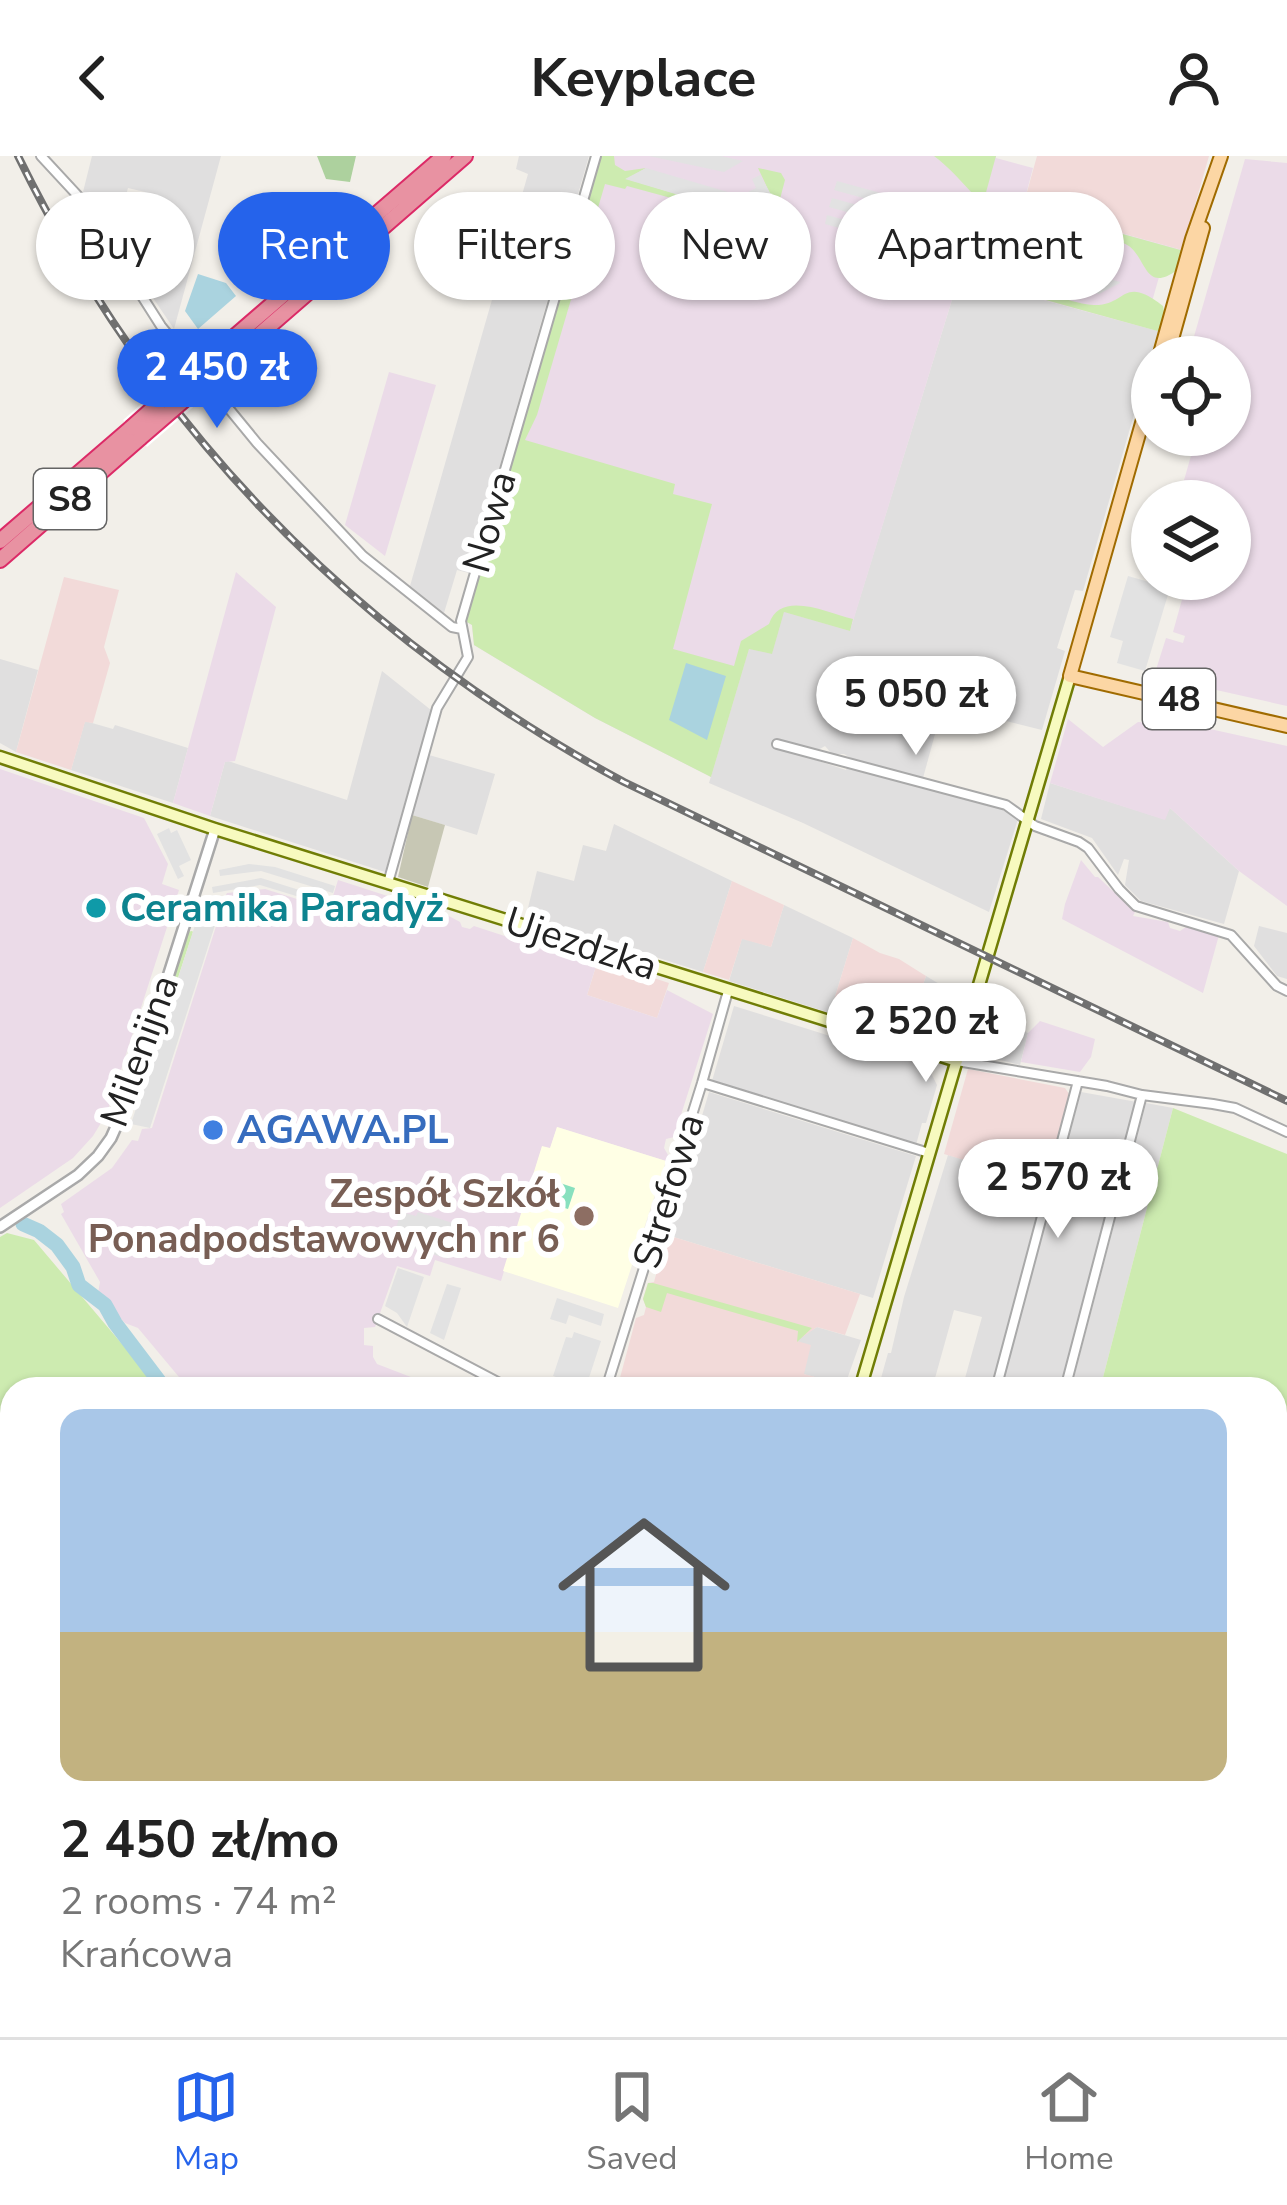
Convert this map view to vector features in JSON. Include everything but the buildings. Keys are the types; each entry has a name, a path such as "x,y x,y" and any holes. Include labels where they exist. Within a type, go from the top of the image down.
{"highway":[{"name":"S8","path":"208,370 444,156"},
{"name":"S8","path":"0,542 465,156"},
{"name":"S8","path":"0,560 135,433"}],"main road":[{"path":"1168,336 1192,239 1221,156"},
{"path":"864,1377 1133,456"},
{"name":"48","path":"1070,676 1287,725"},
{"name":"Ujezdzka","path":"0,757 957,1061"}],"street":[{"path":"40,156 79,196 161,326 257,443 363,556 452,627 463,629"},
{"name":"Nowa","path":"388,883 437,708 468,657 461,621 596,156"},
{"path":"777,744 1006,805 1028,822 1088,848 1136,906 1231,935 1287,991"},
{"name":"Milenijna","path":"0,1227 78,1174 111,1138 131,1093 215,829"},
{"name":"Strefowa","path":"610,1377 728,991"},
{"path":"957,1061 1235,1108 1287,1132"},
{"path":"999,1377 1078,1081"},
{"path":"702,1083 931,1154"},
{"path":"1067,1377 1142,1095"},
{"path":"378,1319 488,1377"}],"shaded area":[{"path":"92,156 221,156 194,255 194,192 128,188 127,192 83,192"},
{"path":"519,156 589,156 579,192 523,192 528,174 516,169"},
{"path":"599,156 996,156 1033,168 1027,192 835,192 835,300 952,300 850,631 784,612 772,654 749,649 711,777 595,718 474,645 472,625 465,621 558,300 615,300 615,192 589,192"},
{"path":"649,156 721,156 743,161 724,172"},
{"path":"1037,156 1209,156 1182,250 1124,234 1124,192 1027,192"},
{"path":"1245,159 1287,163 1287,706 1154,676 1166,638 1183,643 1185,636 1173,632 1182,600 1251,600 1251,480 1184,480 1191,456 1251,456 1251,336 1194,336"},
{"path":"646,168 728,192 669,192 625,179"},
{"path":"760,175 770,192 748,192 756,188 752,179"},
{"path":"837,181 877,192 841,192 834,190"},
{"path":"1124,234 1182,250 1159,277 1153,298 1158,331 1044,300 1124,300"},
{"path":"154,300 182,300 174,329"},
{"path":"492,300 548,300 469,573 457,570 444,613 410,586"},
{"path":"952,300 1044,300 1158,331 1156,336 1131,336 1131,425 1083,591 1075,590 1057,648 1065,651 1042,730 943,705 923,778 832,754 825,746 818,750 776,738 773,746 846,770 848,765 1005,808 1018,819 989,912 709,783 749,648 784,611 850,630"},
{"path":"389,372 436,385 385,556 345,525"},
{"path":"236,572 276,607 235,761 225,762 210,816 173,803"},
{"path":"1128,576 1131,600 1166,600 1145,671 1117,663 1123,641 1110,637"},
{"path":"64,577 119,590 104,647 110,663 93,723 85,722 71,770 16,752"},
{"path":"0,659 38,670 16,752 0,743"},
{"path":"382,671 431,710 385,872 210,816 228,761 347,800"},
{"path":"1068,719 1103,747 1138,722 1192,725 1287,746 1287,906 1239,871 1170,808 1165,820 1050,783"},
{"path":"85,721 113,729 115,725 188,748 173,803 71,770"},
{"path":"429,755 495,774 477,835 412,815"},
{"name":"Ceramika Paradyż","path":"0,769 144,818 168,864 162,884 179,890 107,1113 73,1158 0,1208"},
{"path":"1050,783 1164,819 1169,807 1239,871 1224,924 1141,901 1125,885 1129,860 1124,859 1118,875 1092,838 1041,819"},
{"path":"412,815 445,825 428,887 398,877"},
{"path":"614,824 732,881 703,972 526,916 537,871 574,881 583,845 606,851"},
{"path":"169,828 171,833 177,830 191,860 179,866 184,876 178,879 157,834"},
{"path":"1081,860 1135,912 1133,916 1168,922 1180,931 1186,927 1219,935 1203,993 1062,919"},
{"path":"249,864 335,886 333,893 261,871 220,876 219,870"},
{"path":"261,878 331,900 329,906 260,885 213,893 212,887"},
{"path":"338,880 434,911 435,917 447,915 462,927 474,926 596,966 587,995 657,1018 667,990 713,1014 674,1137 666,1139 666,1161 557,1127 550,1149 542,1147 501,1281 435,1260 430,1276 397,1266 375,1327 364,1328 364,1345 373,1346 377,1364 411,1377 179,1377 138,1328 125,1323 98,1293 100,1282 61,1214 61,1204 112,1168 132,1140 138,1141 142,1129 152,1128 218,920 213,917 227,893 265,889 329,909"},
{"path":"732,881 784,905 771,947 742,939 729,980 703,972"},
{"path":"784,905 853,938 830,1013 729,981 742,938 771,947"},
{"path":"198,916 216,922 150,1128 131,1124"},
{"path":"1259,926 1287,933 1287,979 1277,976 1254,946"},
{"path":"853,938 926,976 911,1020 872,1005 861,1006 856,1021 830,1013"},
{"path":"598,960 669,983 657,1018 587,995"},
{"path":"926,976 941,985 924,1043 905,1037"},
{"path":"734,1006 930,1071 937,1085 916,1145 712,1081"},
{"path":"979,1015 1028,1033 1020,1065 969,1052"},
{"path":"1040,1021 1095,1039 1091,1057 1080,1072 1021,1062 1028,1033"},
{"path":"968,1069 1065,1088 1069,1094 1055,1153 1003,1140 994,1169 944,1154"},
{"path":"709,1092 916,1156 873,1298 667,1235"},
{"path":"1081,1092 1137,1102 1063,1377 1004,1377"},
{"path":"1146,1103 1173,1108 1103,1377 1074,1377"},
{"name":"Zespół Szkół Ponadpodstawowych nr 6","path":"557,1127 666,1161 618,1308 503,1271 542,1146 550,1148"},
{"path":"1003,1140 1055,1153 994,1377 965,1377 982,1317 954,1310 935,1377 881,1377 948,1155 993,1168"},
{"path":"401,1212 416,1216 418,1212 459,1225 448,1259 392,1241"},
{"path":"667,1235 860,1294 845,1335 817,1327 797,1341 811,1345 804,1374 815,1377 620,1377 636,1318 644,1315 648,1283 654,1282"},
{"path":"398,1268 424,1277 407,1327 385,1306"},
{"path":"447,1284 461,1288 444,1340 430,1333"},
{"path":"557,1298 604,1314 601,1326 569,1315 566,1324 550,1319"},
{"path":"817,1327 861,1340 848,1377 814,1377 803,1374 797,1339"},
{"path":"574,1332 601,1341 589,1377 553,1376 566,1337 572,1338"}],"green space":[{"path":"317,156 356,156 350,182 326,179"},
{"path":"599,156 614,156 615,165 625,171 646,168 627,179 670,192 605,184 603,192 589,192"},
{"path":"934,156 996,156 986,192 971,192"},
{"path":"758,168 781,173 785,180 782,192 769,192"},
{"path":"1124,234 1184,251 1177,270 1157,278 1124,244"},
{"path":"1140,292 1163,306 1161,332 1046,300 1094,305"},
{"path":"558,300 571,300 537,415 525,440 675,484 673,494 712,504 673,649 734,666 741,641 769,624 783,608 806,606 853,619 850,631 784,612 772,654 749,649 711,777 595,718 474,645 472,625 465,621"},
{"path":"187,932 193,932 155,1048"},
{"path":"1173,1108 1287,1154 1287,1377 1103,1377"},
{"path":"539,1176 575,1188 568,1209 532,1198"},
{"path":"7,1233 34,1240 150,1377 0,1377 0,1237"},
{"path":"648,1283 812,1328 797,1342 798,1331 667,1293 661,1312 646,1307 643,1299"}],"water":[{"path":"198,274 218,280 218,300 231,300 198,329 185,311 189,300 194,300"},
{"path":"686,663 726,676 707,740 669,720"}],"pier":[{"path":"196,356 220,384 147,447 123,420"}],"waterway":[{"path":"23,1224 57,1245 79,1285 105,1305 156,1377"}],"railway":[{"path":"18,156 72,256 132,349 198,437 271,518 350,593 435,662 527,725 624,782 1287,1101"}],"place":[{"name":"Ceramika Paradyż","path":"96,908"},
{"name":"AGAWA.PL","path":"213,1130"},
{"name":"Zespół Szkół Ponadpodstawowych nr 6","path":"584,1216"}]}
